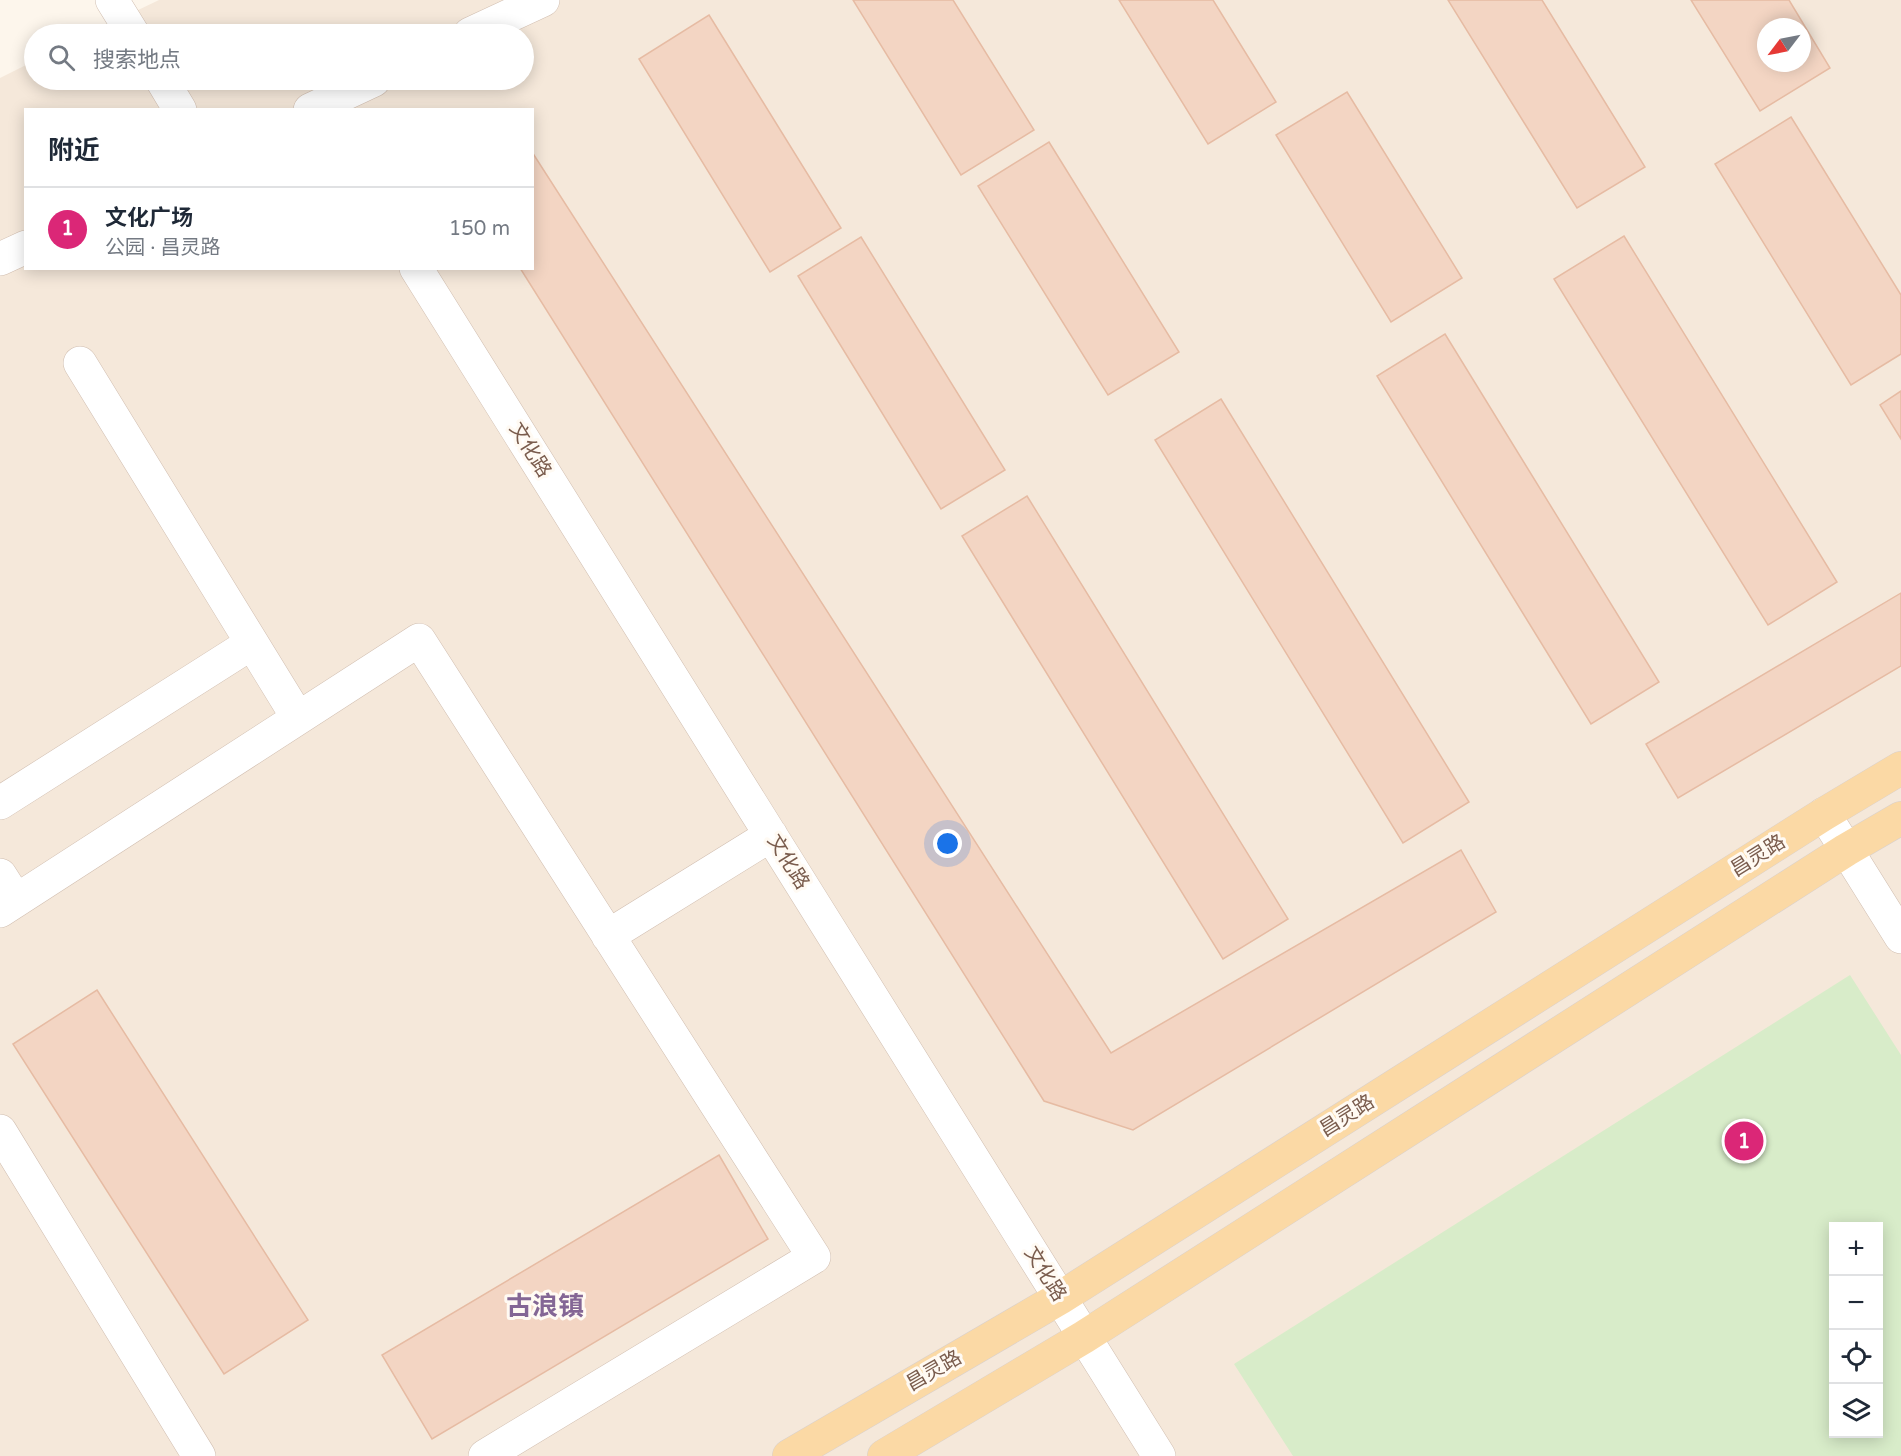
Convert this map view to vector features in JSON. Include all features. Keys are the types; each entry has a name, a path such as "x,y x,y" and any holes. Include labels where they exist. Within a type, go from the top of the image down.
{"main road":[{"name":"昌灵路","path":"789,1456 1060,1298 1824,814 1901,768"},
{"path":"884,1456 1084,1337 1846,849 1901,818"}],"street":[{"path":"112,0 128,24"},
{"path":"491,24 543,0"},
{"path":"168,90 179,108"},
{"path":"316,108 353,90"},
{"path":"0,259 24,248"},
{"name":"文化路","path":"417,270 1159,1456"},
{"path":"80,363 298,718"},
{"path":"5,895 298,718 419,640 814,1257 485,1456"},
{"path":"0,803 252,643"},
{"path":"1824,814 1901,936"},
{"path":"608,936 771,835"},
{"path":"0,1131 199,1456"}],"shaded area":[{"path":"159,0 1901,0 1901,1456 0,1456 0,78 24,66 24,90 534,90 534,24 109,24"}],"green space":[{"path":"1850,975 1901,1055 1901,1456 1293,1456 1234,1364"}],"building":[{"path":"853,0 953,0 1034,130 961,175"},
{"path":"1119,0 1213,0 1276,102 1208,144"},
{"path":"1448,0 1542,0 1645,167 1577,208"},
{"path":"1691,0 1789,0 1800,18 1757,18 1757,72 1811,72 1811,36 1830,68 1760,111"},
{"path":"709,15 841,228 770,272 639,59"},
{"path":"1347,92 1462,278 1391,322 1276,135"},
{"path":"1791,117 1901,295 1901,354 1851,385 1715,164"},
{"path":"1049,142 1179,352 1108,395 978,186"},
{"path":"534,155 1111,1053 1461,850 1496,912 1133,1130 1044,1101 521,270 534,270"},
{"path":"1624,236 1837,582 1768,625 1554,279"},
{"path":"861,237 1005,470 941,509 798,276"},
{"path":"1445,334 1659,682 1591,724 1377,376"},
{"path":"1901,391 1901,439 1880,405"},
{"path":"1221,399 1469,802 1403,843 1155,440"},
{"path":"1027,496 1288,919 1223,959 962,536"},
{"path":"1901,593 1901,666 1678,798 1646,744"},
{"path":"97,990 308,1320 224,1374 13,1044"},
{"path":"719,1155 768,1239 432,1439 382,1355"}],"place":[{"name":"文化广场","path":"1744,1141"}],"district":[{"name":"古浪镇","path":"545,1306"}]}
